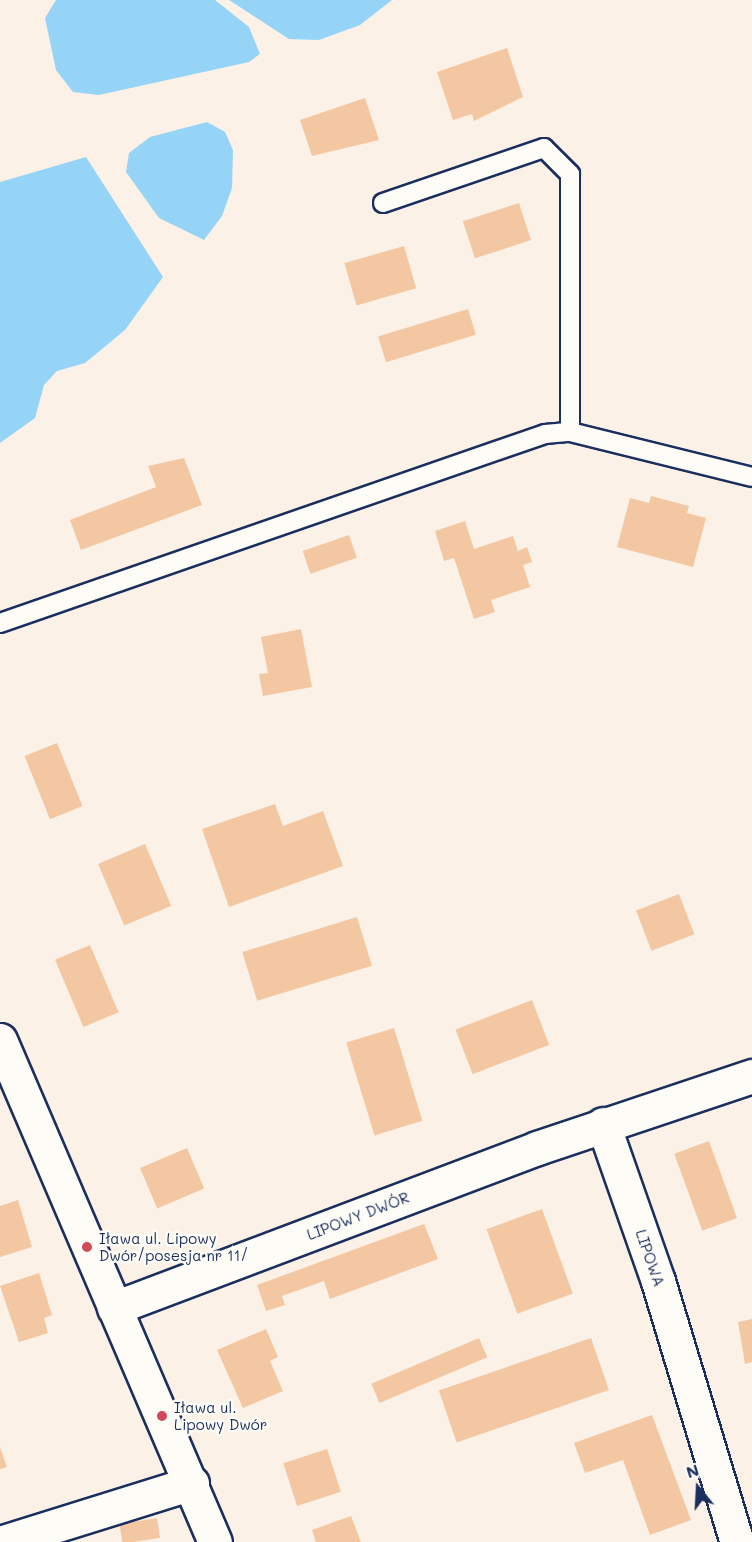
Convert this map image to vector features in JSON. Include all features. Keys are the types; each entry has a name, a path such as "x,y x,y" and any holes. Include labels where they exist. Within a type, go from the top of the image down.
{"street":[{"path":"0,1040 114,1308 192,1483 215,1542"},
{"path":"603,1124 752,1076"},
{"name":"LIPOWY DWÓR","path":"114,1308 603,1124"},
{"name":"LIPOWA","path":"603,1124 658,1281 737,1542"},
{"path":"3,1542 192,1483"}],"lane":[{"path":"382,203 544,148 570,174 570,432"},
{"path":"0,623 545,434 570,432 752,477"}],"water":[{"path":"56,0 215,0 249,27 260,54 249,62 99,95 73,92 56,70 45,18"},
{"path":"229,0 392,0 360,25 319,40 289,39"},
{"path":"207,122 225,132 233,150 232,188 222,216 204,240 159,218 126,172 129,153 150,137"},
{"path":"86,157 163,277 125,330 85,363 57,371 44,385 35,418 0,443 0,182"}],"building":[{"path":"507,48 523,97 474,121 472,114 453,120 437,72"},
{"path":"365,98 379,140 312,156 300,120"},
{"path":"519,203 531,240 475,258 463,221"},
{"path":"404,246 416,288 357,305 344,263"},
{"path":"468,309 476,335 386,362 378,336"},
{"path":"184,458 202,505 81,550 70,520 156,487 148,466"},
{"path":"651,496 689,506 687,513 706,518 693,567 617,547 630,498 649,503"},
{"path":"465,521 474,549 513,536 518,551 527,547 532,562 523,565 530,587 491,600 495,612 474,619 454,558 444,561 435,531"},
{"path":"349,535 357,558 310,574 303,551"},
{"path":"301,629 312,687 263,696 259,674 268,673 261,637"},
{"path":"57,743 82,806 50,819 25,756"},
{"path":"275,804 283,826 323,811 343,866 229,907 202,829"},
{"path":"145,844 171,906 124,926 98,864"},
{"path":"679,894 694,934 651,951 636,910"},
{"path":"357,917 372,966 257,1001 242,952"},
{"path":"90,945 119,1012 84,1027 55,960"},
{"path":"532,1000 549,1045 473,1074 455,1029"},
{"path":"394,1028 422,1121 375,1135 346,1043"},
{"path":"709,1141 737,1218 702,1231 674,1154"},
{"path":"187,1148 204,1189 157,1208 140,1168"},
{"path":"18,1200 32,1247 0,1257 0,1206"},
{"path":"542,1209 573,1294 517,1314 487,1229"},
{"path":"424,1224 438,1259 330,1299 324,1281 282,1296 285,1305 266,1311 257,1285"},
{"path":"39,1273 52,1315 44,1318 48,1333 19,1342 0,1286"},
{"path":"752,1319 752,1362 745,1364 738,1322"},
{"path":"266,1329 278,1357 270,1361 283,1391 243,1408 217,1350"},
{"path":"479,1338 487,1357 380,1403 371,1384"},
{"path":"591,1338 609,1390 457,1442 439,1390"},
{"path":"652,1415 691,1520 650,1535 623,1460 585,1473 574,1443"},
{"path":"0,1447 7,1467 0,1469"},
{"path":"327,1449 341,1492 297,1506 283,1463"},
{"path":"351,1516 361,1542 316,1542 312,1530"},
{"path":"157,1518 160,1538 122,1542 119,1524"}],"place":[{"name":"Iława ul. Lipowy Dwór/posesja nr 11/","path":"87,1247"},
{"name":"Iława ul. Lipowy Dwór","path":"162,1416"}]}
